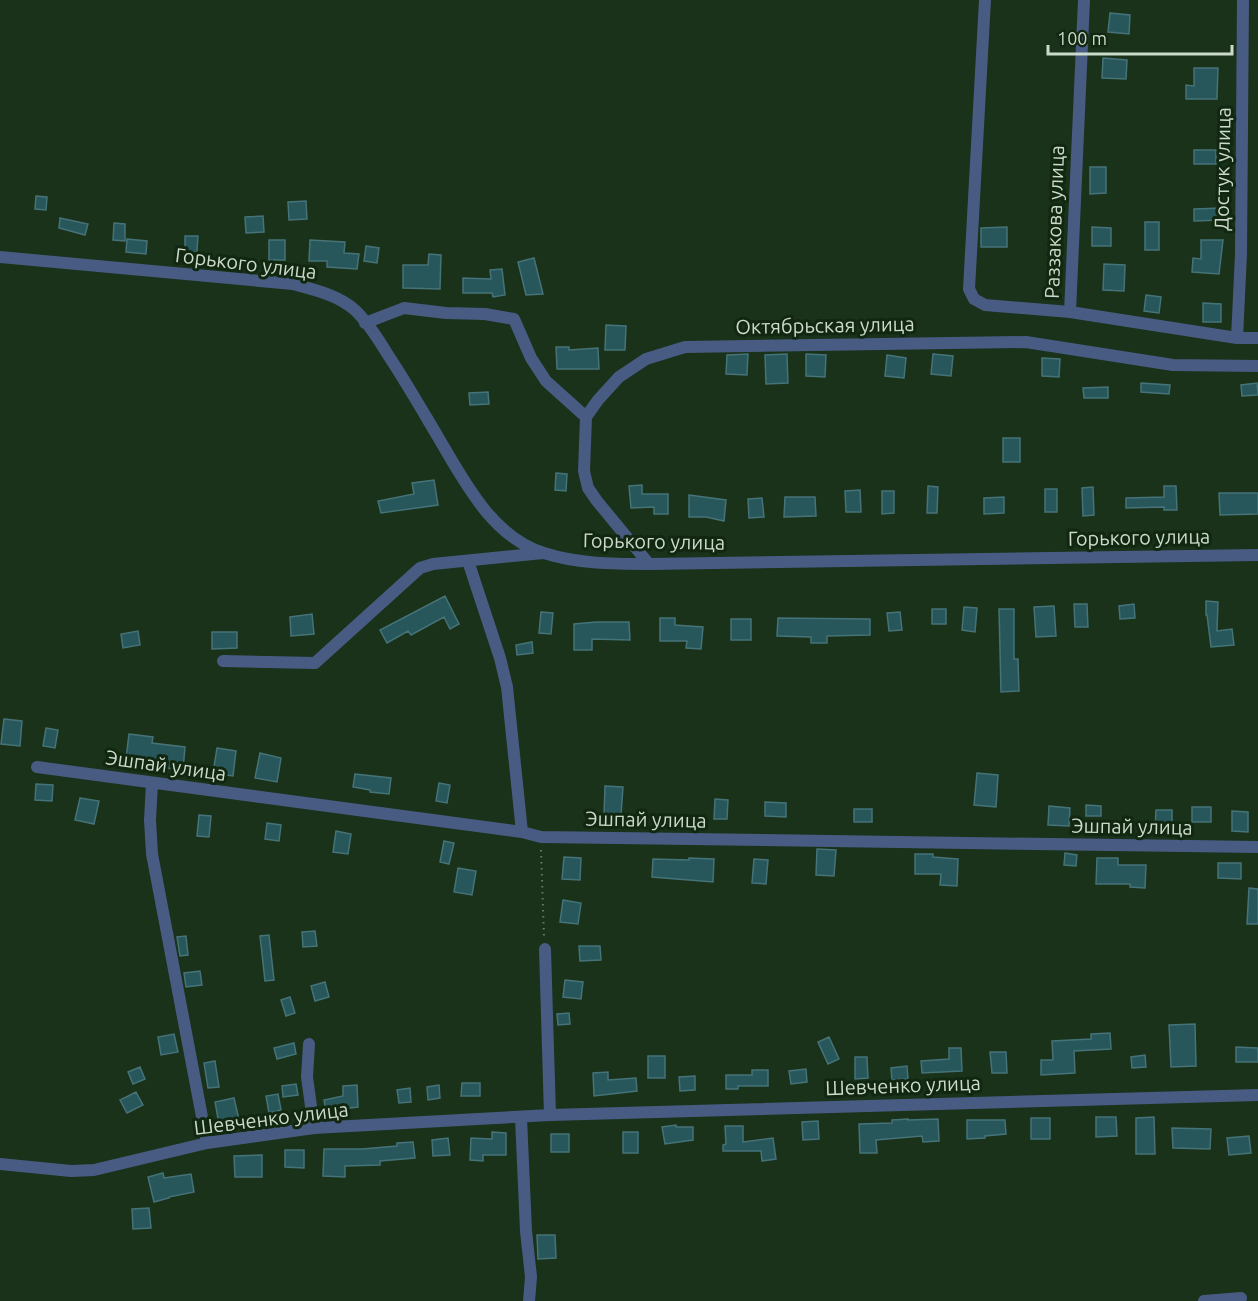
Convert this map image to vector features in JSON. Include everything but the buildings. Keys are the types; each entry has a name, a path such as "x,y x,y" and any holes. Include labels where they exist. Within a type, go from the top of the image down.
{"street":[{"path":"985,0 968,284 974,299 985,305 1070,312"},
{"name":"Раззакова улица","path":"1084,0 1070,312 1237,338 1258,338"},
{"name":"Достук улица","path":"1237,338 1241,254 1243,0"},
{"name":"Горького улица","path":"0,257 293,284 329,294 355,310 365,323 402,376 473,496 493,520 519,540 543,553 592,563 649,564 1258,555"},
{"path":"365,323 404,308 447,314 485,314 514,319 531,358 546,381 586,417 584,471 588,488 649,564"},
{"name":"Октябрьская улица","path":"586,417 619,377 646,359 685,347 1026,342 1173,364 1258,366"},
{"path":"223,662 315,663 420,568 433,564 543,553"},
{"path":"468,561 500,658 507,687 522,832"},
{"name":"Эшпай улица","path":"38,767 522,832 541,837 1258,847"},
{"path":"152,783 150,820 152,854 207,1143"},
{"path":"545,949 550,1115"},
{"path":"309,1044 307,1077 314,1128"},
{"name":"Шевченко улица","path":"0,1164 71,1171 94,1170 207,1143 314,1128 550,1115 1258,1095"},
{"path":"521,1118 526,1231 531,1277 529,1301"},
{"path":"1204,1301 1241,1298"}],"path":[{"path":"541,837 545,949"}]}
